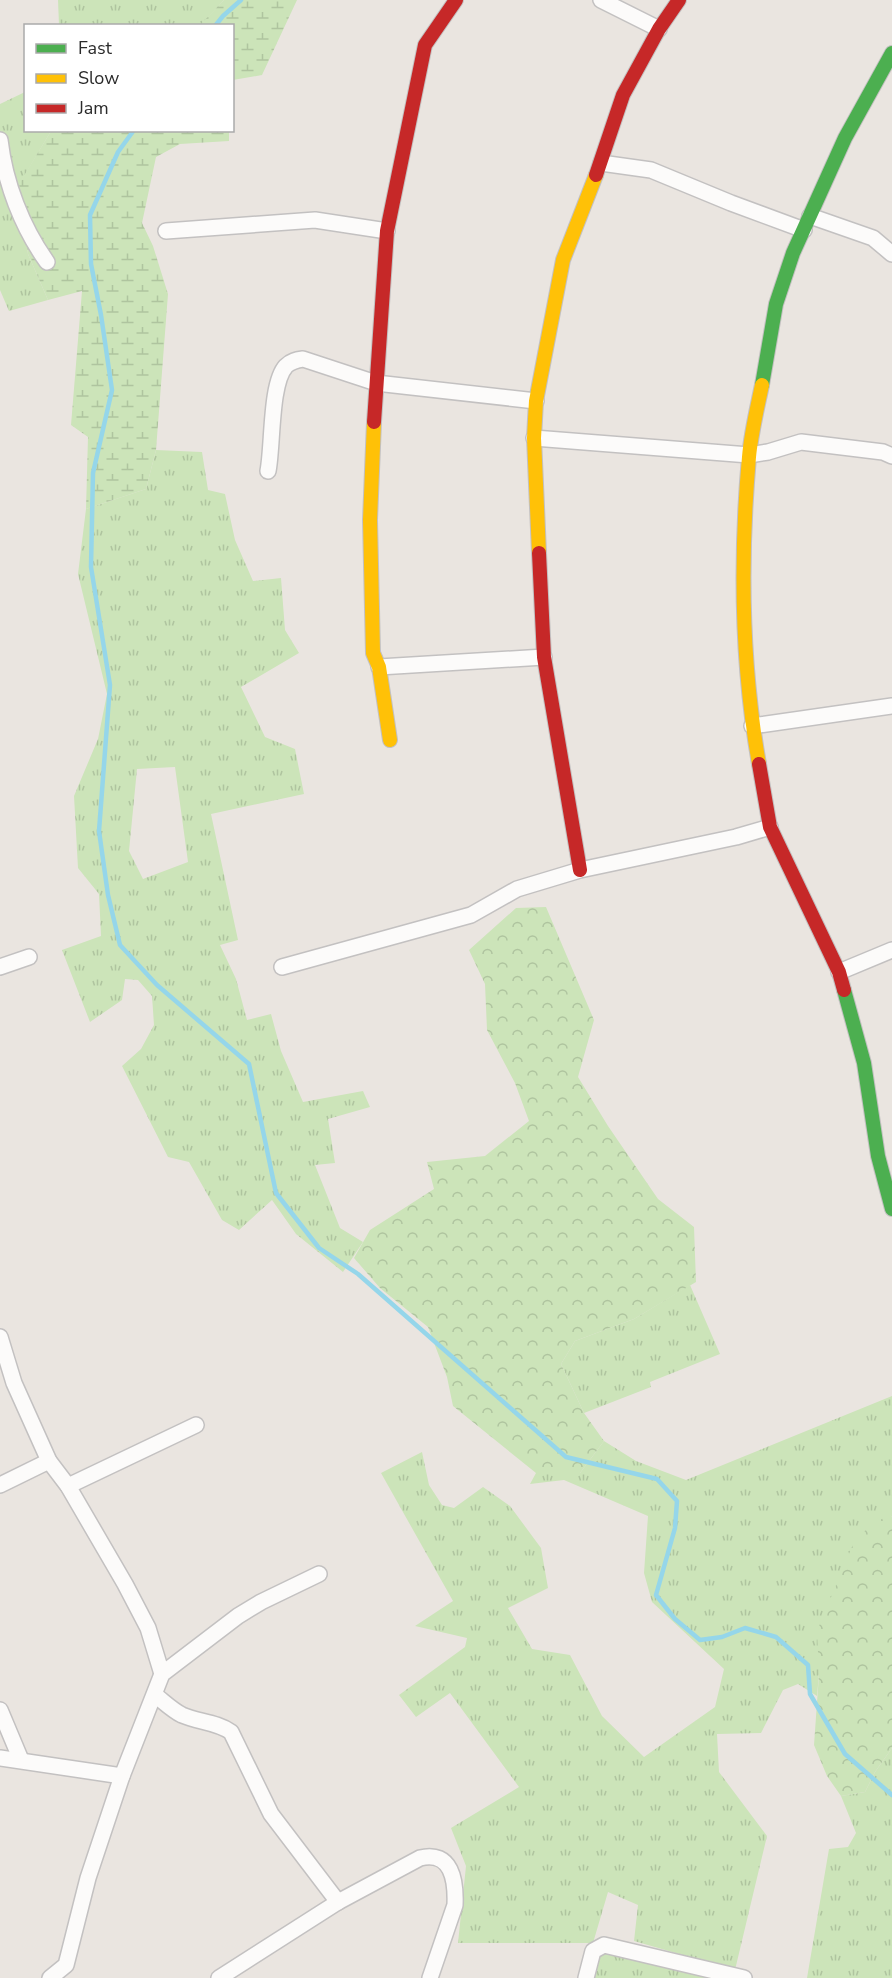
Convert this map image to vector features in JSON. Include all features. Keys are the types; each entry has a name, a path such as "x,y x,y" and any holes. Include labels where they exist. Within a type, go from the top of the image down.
{"street":[{"path":"390,740 379,667 373,653 370,520 376,383 387,231 424,45 456,0"},
{"path":"601,0 659,29"},
{"path":"580,870 544,657 534,438 536,401 563,260 601,163 623,95 659,29 679,0"},
{"path":"892,53 845,138 793,253 776,304 749,455 742,580 752,726 770,827 839,972 864,1063 878,1156 892,1209"},
{"path":"0,140 3,166 14,198 33,242 47,262"},
{"path":"601,163 651,170 731,203 873,238 892,254"},
{"path":"166,231 315,220 387,231"},
{"path":"268,471 279,377 292,361 303,359 376,383 536,401"},
{"path":"534,438 749,455 801,442 883,452 892,456"},
{"path":"379,667 544,657"},
{"path":"752,726 892,706"},
{"path":"282,967 471,915 517,889 580,870 736,837 770,827"},
{"path":"839,972 892,950"},
{"path":"0,967 29,957"},
{"path":"0,1337 14,1383 49,1461 68,1486 125,1584 148,1628 162,1674"},
{"path":"68,1486 196,1425"},
{"path":"0,1485 49,1461"},
{"path":"50,1978 69,1972 88,1878 122,1776 162,1674 238,1616 261,1602 319,1574"},
{"path":"155,1695 180,1714 224,1726 231,1731 271,1814 338,1902"},
{"path":"0,1710 21,1760"},
{"path":"0,1758 122,1776"},
{"path":"219,1978 338,1902 420,1858 434,1856 441,1859 452,1874 455,1884 455,1905 430,1978"},
{"path":"586,1978 593,1951 604,1945 744,1978"}],"green space":[{"path":"58,0 224,0 202,24 59,24"},
{"path":"224,0 297,0 262,75 234,80 234,24 201,24"},
{"path":"24,92 24,132 50,132 19,185 28,254 48,300 9,311 0,290 0,104"},
{"path":"50,132 229,132 229,141 180,144 156,157 142,223 153,246 168,294 156,450 146,489 86,509 88,437 71,425 82,291 48,300 28,254 19,184"},
{"path":"156,450 202,452 208,490 225,494 235,540 253,581 281,578 285,630 299,653 241,687 265,737 295,749 304,794 211,814 238,940 220,945 236,979 247,1020 271,1014 281,1051 303,1102 363,1091 370,1107 328,1119 335,1163 315,1165 340,1228 363,1242 343,1272 296,1234 272,1200 239,1230 222,1220 189,1162 168,1157 122,1066 141,1049 154,1025 152,996 138,980 125,979 122,1000 90,1022 62,950 101,936 99,894 78,868 74,796 98,739 107,694 78,574 86,509 146,489","holes":["175,767 188,862 143,879 129,851 137,769"]},
{"path":"546,907 594,1020 578,1077 658,1199 694,1227 696,1282 634,1319 575,1341 561,1364 584,1413 604,1441 580,1473 536,1473 453,1406 447,1377 428,1327 380,1288 354,1258 370,1230 434,1189 427,1162 485,1156 529,1121 515,1083 487,1030 485,984 469,950 516,908"},
{"path":"690,1285 720,1354 650,1382 651,1387 584,1413 561,1364 575,1341 634,1319"},
{"path":"892,1396 892,1517 889,1515 819,1674 817,1696 798,1684 783,1690 761,1733 717,1734 719,1772 767,1836 735,1970 634,1941 638,1905 608,1892 593,1943 458,1943 466,1866 451,1828 519,1787 450,1693 416,1717 399,1695 465,1647 467,1638 415,1626 453,1601 381,1473 422,1452 429,1485 442,1505 454,1508 483,1487 510,1506 541,1548 548,1588 508,1608 532,1649 570,1655 602,1716 644,1757 715,1707 724,1669 652,1602 644,1573 648,1516 564,1480 530,1484 536,1473 580,1473 604,1441 636,1461 686,1480"},
{"path":"889,1514 892,1517 892,1748 875,1772 865,1792 841,1796 827,1776 814,1745 819,1674 817,1631 856,1537"},
{"path":"892,1748 892,1978 807,1978 829,1849 848,1847 856,1833 841,1796 865,1792 875,1772"},
{"path":"606,1949 719,1978 593,1978 598,1956"}],"waterway":[{"path":"217,24 241,0"},
{"path":"133,132 118,152 90,215 91,264 112,390 93,473 91,567 110,685 99,831 108,895 120,945 157,985 249,1064 276,1193 319,1248 358,1274 566,1457 657,1479 677,1501 675,1528 656,1595 675,1619 700,1640 722,1637 745,1628 776,1637 808,1665 810,1694 845,1754 892,1795"}],"traffic: fast":[{"path":"762,385 776,304 793,253 845,138 892,53"},
{"path":"844,990 864,1063 878,1156 892,1209"}],"traffic: slow":[{"path":"539,553 534,438 536,401 563,260 596,175"},
{"path":"759,764 749,687 743,572 749,457 762,385"},
{"path":"374,422 370,520 373,653 379,667 390,740"}],"traffic: jam":[{"path":"374,422 387,231 425,45 456,0"},
{"path":"596,175 623,95 659,29 679,0"},
{"path":"539,553 544,657 580,870"},
{"path":"759,764 770,827 839,972 844,990"}]}
